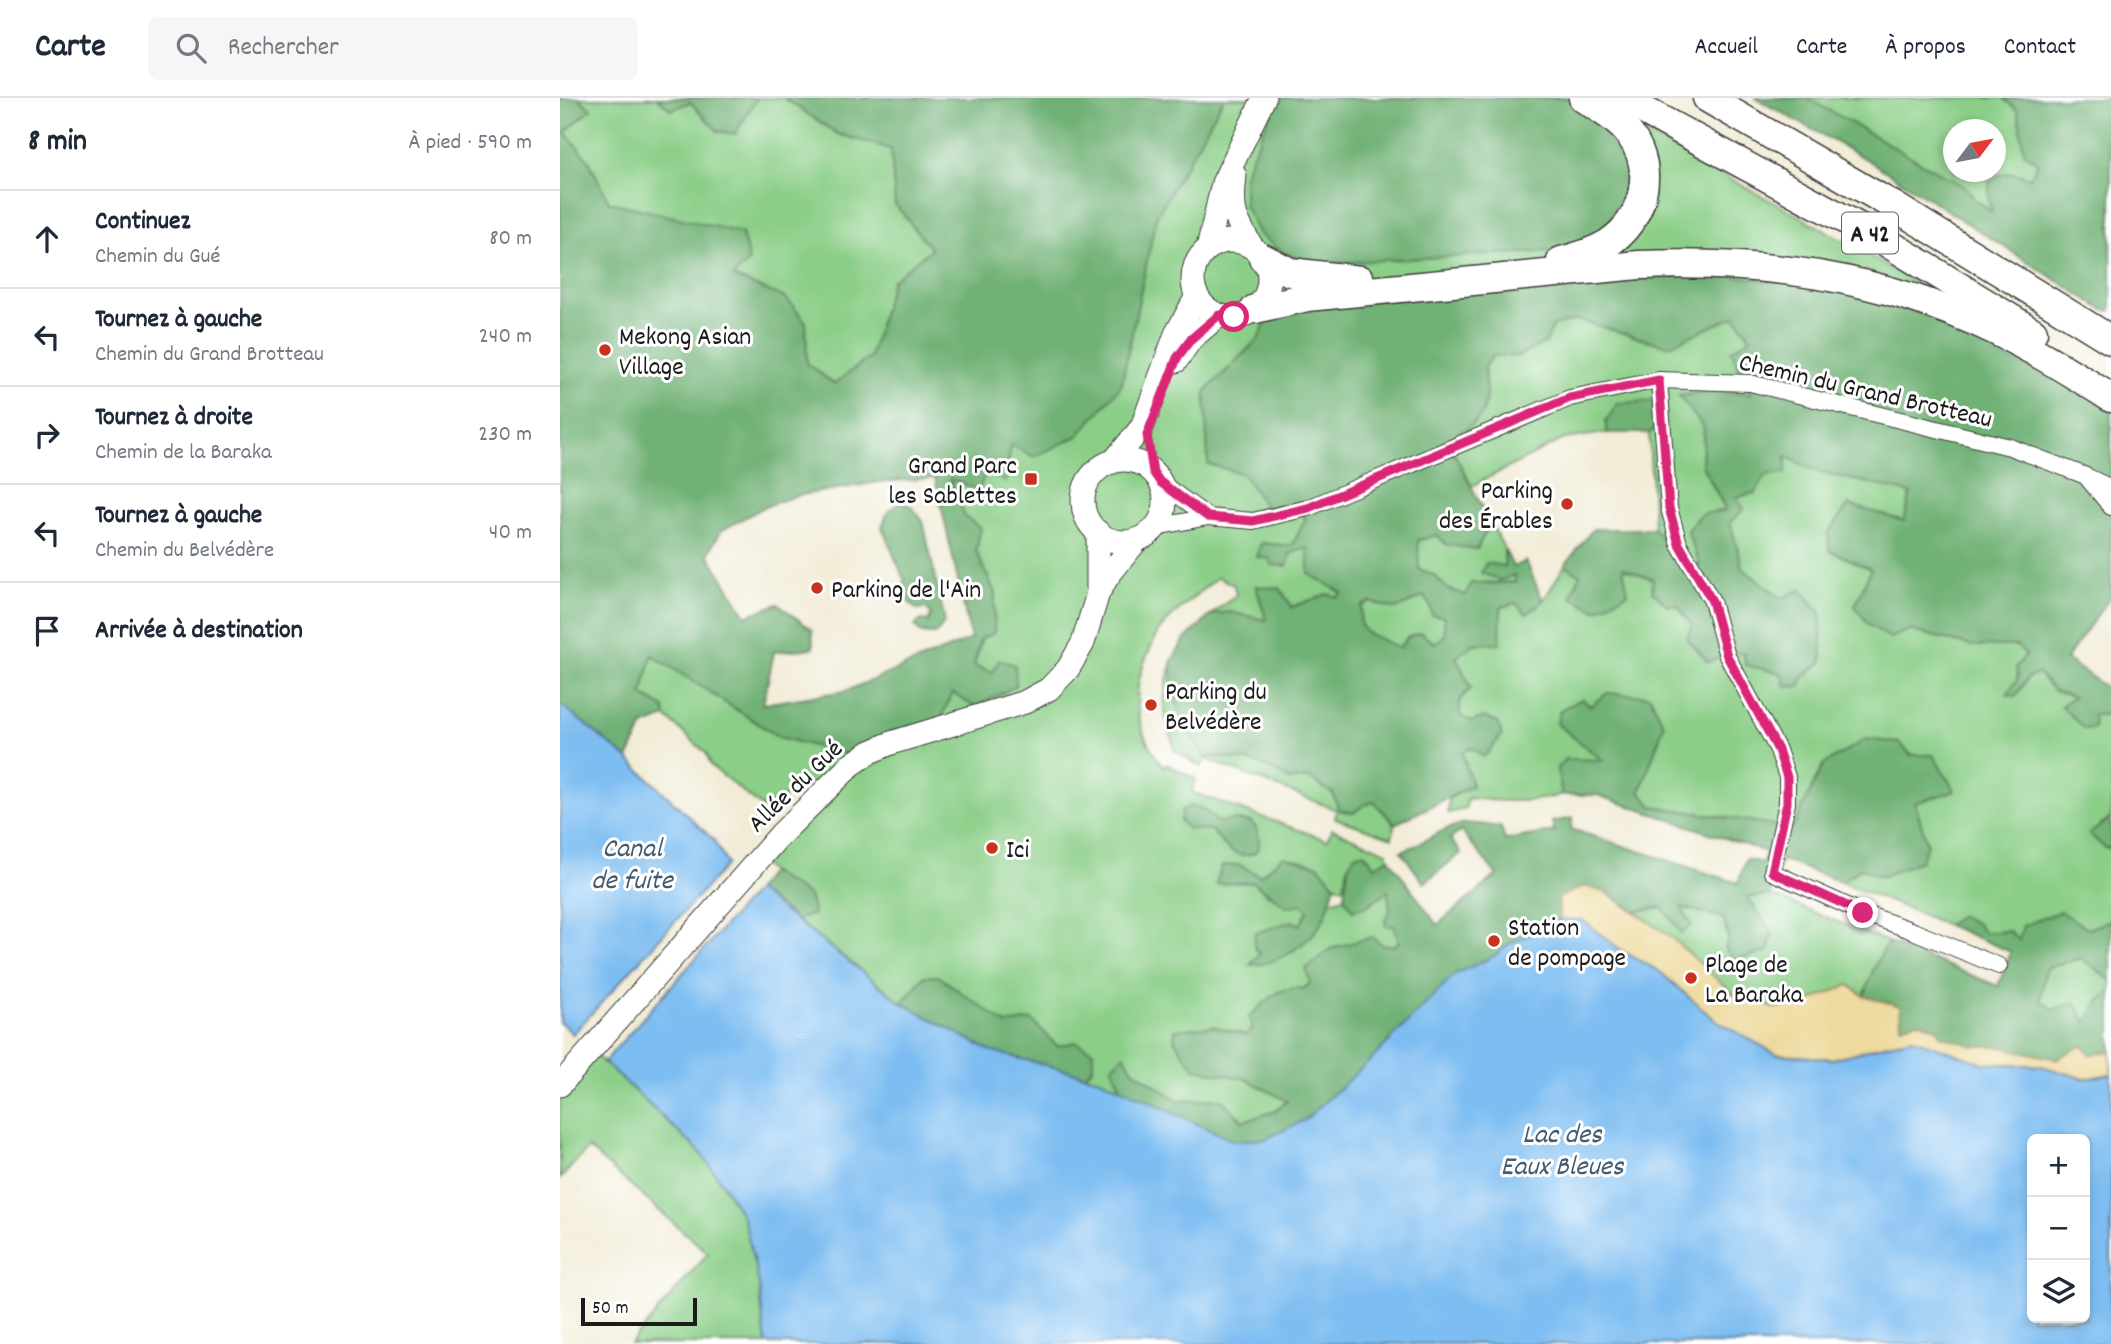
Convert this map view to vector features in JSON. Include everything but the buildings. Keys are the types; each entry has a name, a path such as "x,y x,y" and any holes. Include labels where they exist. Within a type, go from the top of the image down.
{"highway":[{"path":"1258,253 1290,272 1327,278 1381,280 1560,261 1587,254 1619,235 1638,211 1644,187 1644,170 1631,136 1616,120 1583,98"},
{"name":"A 42","path":"1621,98 1881,239 2111,379"},
{"name":"A 42","path":"1707,98 1892,205 2111,340"},
{"path":"1255,309 1307,298 1639,265 1744,264 1786,268 1873,286 1955,314 2017,342 2111,398"}],"street":[{"path":"1208,248 1223,183 1264,98"},
{"path":"1238,152 1232,205 1240,227 1258,253 1268,268 1269,285 1266,295 1255,309 1234,317 1219,315 1205,306 1197,296 1193,272 1199,258 1208,248 1230,240 1243,242 1258,253"},
{"path":"1197,296 1176,334 1142,426 1113,462 1095,472 1087,484 1084,497 1087,518 1098,532 1116,541 1137,540 1156,527 1165,505 1147,435 1177,358 1191,339 1219,315"},
{"path":"1659,380 1669,508 1679,544 1712,601 1727,656 1778,750 1787,777 1787,803 1772,872 1863,913 1999,966"},
{"name":"Chemin du Grand Brotteau","path":"1156,527 1208,517 1253,521 1308,508 1570,398 1659,380 1750,383 2010,447 2111,488"},
{"path":"1113,462 1134,461 1208,517"},
{"path":"2086,476 2111,507"},
{"name":"Allée du Gué","path":"1098,532 1098,593"},
{"name":"Allée du Gué","path":"560,1085 780,835 842,773 870,752 891,743 1025,702 1049,689 1068,669 1083,643 1098,593 1108,576 1137,540"}],"green space":[{"path":"560,98 579,98 591,109 565,132 589,161 609,202 742,233 749,261 733,277 786,298 806,322 807,363 834,384 870,357 892,280 931,249 895,204 891,149 838,134 784,98 1224,98 1156,217 1121,386 1078,436 1034,457 1011,445 1008,464 1013,472 1005,482 986,471 979,490 950,479 965,517 981,528 976,551 995,593 994,633 980,639 974,666 993,672 999,660 1015,665 1016,686 975,707 952,693 941,719 892,732 844,754 779,737 652,655 642,695 664,708 666,717 643,726 628,759 560,704","holes":["935,478 971,639 846,691 763,704 774,652 813,648 812,630 778,604 746,616 708,554 721,531 764,507 795,496 879,482"]},
{"path":"579,98 658,98 671,110 690,102 718,131 735,134 757,98 784,98 838,134 891,149 895,204 931,249 892,281 870,357 834,384 807,363 806,322 786,298 733,277 742,233 609,202 589,161 565,132 591,109"},
{"path":"658,98 757,98 735,134 718,131 690,102 671,110"},
{"path":"1224,98 1277,98 1244,175 1579,98 1796,214 1939,296 1839,289 1267,319 1259,338 1205,392 1243,473 1266,508 1289,505 1306,518 1292,546 1261,543 1291,553 1309,548 1310,574 1342,592 1338,598 1327,594 1292,607 1256,586 1267,621 1229,612 1211,615 1236,595 1234,585 1218,577 1188,601 1156,634 1139,679 1137,694 1140,724 1164,767 1166,764 1196,779 1191,792 1327,840 1332,829 1387,852 1389,858 1375,866 1364,853 1348,867 1343,888 1335,885 1318,865 1260,876 1239,865 1222,866 1216,884 1253,882 1267,894 1301,904 1309,910 1300,926 1260,953 1251,964 1290,953 1321,925 1330,901 1344,897 1353,910 1366,906 1388,890 1390,910 1399,942 1394,946 1382,945 1310,983 1246,1035 1212,1026 1195,1069 1246,1079 1288,1100 1276,1111 1243,1121 1221,1099 1179,1101 1132,1070 1112,1067 1121,1089 1085,1075 1093,1067 1057,1046 1032,1020 1006,1025 938,976 924,976 902,1003 797,920 813,914 809,896 770,872 752,857 813,789 806,786 763,808 711,766 706,753 666,717 664,708 642,695 652,655 779,737 952,693 994,673 974,666 995,593 976,551 981,528 965,517 950,478 1008,464 1011,445 1121,386 1156,217"},
{"path":"1277,98 1579,98 1621,146 1631,188 1619,215 1600,232 1553,251 1314,264 1283,253 1259,234 1244,205 1244,175"},
{"path":"1755,98 1807,98 1943,175 1943,182 1956,182 1968,189 1974,199 1992,212 1989,182 2006,182 2008,173 2030,178 2038,163 2024,153 2018,111 2003,98 2111,98 2111,311 2102,309 1868,160"},
{"path":"1807,98 2003,98 2018,111 2024,153 2038,163 2030,178 1993,213 1974,199 1968,189 1956,182 2006,182 2006,119 1943,119 1943,175"},
{"path":"1710,273 1839,289 1952,323 2111,406 2111,596 2066,659 2111,691 2111,715 2093,715 2094,728 2084,729 2061,706 2074,697 2054,691 2039,674 2028,677 2016,696 2007,694 2018,678 2016,667 2026,655 2017,646 1972,646 1909,630 1890,638 1869,625 1855,606 1871,569 1829,550 1828,533 1849,505 1904,521 1911,493 1816,471 1786,456 1786,473 1766,475 1755,493 1736,497 1744,509 1730,522 1743,569 1781,598 1801,590 1821,613 1822,662 1804,676 1800,687 1785,686 1781,673 1745,665 1744,653 1734,653 1708,662 1687,639 1692,625 1677,605 1667,605 1652,591 1653,579 1623,568 1628,593 1596,610 1571,597 1580,575 1565,565 1593,529 1654,529 1686,564 1700,565 1687,530 1702,514 1726,510 1702,465 1704,428 1679,396 1714,390 1751,394 1731,350 1751,338 1735,316 1668,346 1577,320 1553,326 1546,342 1519,356 1493,356 1484,366 1486,394 1483,412 1471,425 1447,440 1490,522 1477,549 1447,545 1437,535 1418,540 1419,569 1434,575 1447,589 1466,595 1471,583 1515,582 1515,575 1500,580 1481,573 1486,563 1505,566 1504,548 1513,567 1526,561 1543,601 1526,614 1516,603 1501,607 1500,643 1474,644 1456,657 1471,688 1459,701 1460,715 1472,722 1483,717 1497,722 1502,735 1484,757 1471,748 1462,752 1472,786 1395,824 1374,802 1353,813 1339,810 1333,794 1309,778 1289,780 1260,764 1239,759 1205,757 1189,734 1172,692 1172,660 1185,639 1211,615 1229,612 1266,620 1256,586 1280,588 1292,607 1327,594 1338,597 1342,593 1309,574 1308,548 1291,553 1287,566 1271,565 1270,559 1257,557 1261,543 1292,546 1306,518 1289,505 1266,508 1243,474 1208,464 1205,392 1259,338 1267,319 1325,304","holes":["1424,596 1432,615 1444,617 1445,635 1434,643 1421,633 1408,637 1399,648 1367,633 1360,624 1362,606 1370,602 1396,609"]},
{"path":"1735,316 1751,339 1752,394 1714,390 1704,428 1702,465 1726,510 1700,565 1686,564 1654,529 1649,433 1658,427 1606,420 1606,433 1564,439 1472,486 1447,440 1471,425 1482,412 1485,394 1484,366 1493,356 1519,356 1546,342 1553,326 1577,320 1668,346"},
{"path":"1654,401 1658,427 1649,433 1606,433 1606,421 1618,403"},
{"path":"1785,456 1816,471 1911,492 1904,521 1849,505 1829,550 1871,569 1855,606 1890,638 1909,630 1972,646 2017,646 2026,655 2016,667 2018,677 2008,694 2016,696 2028,677 2039,674 2054,691 2074,697 2061,706 2092,715 2111,715 2111,818 2101,824 2105,848 2111,848 2111,920 2088,929 2020,940 2009,931 1984,933 1976,923 1960,917 1947,925 1841,882 1861,868 1927,844 1915,803 1823,765 1794,828 1651,806 1640,792 1664,725 1590,706 1558,724 1603,760 1557,768 1562,795 1515,801 1468,798 1465,809 1448,813 1449,799 1472,786 1462,752 1471,748 1472,722 1460,715 1459,701 1471,688 1456,657 1474,644 1500,607 1516,603 1527,614 1543,601 1565,565 1580,575 1596,610 1628,593 1622,568 1654,579 1667,605 1677,605 1692,625 1744,652 1745,665 1781,673 1800,687 1804,676 1822,662 1781,598 1743,569 1730,522 1736,497 1755,493 1766,475"},
{"path":"900,502 911,506 923,521 945,622 936,634 921,633 915,626 921,620 928,622 931,615 927,608 916,609 904,597 904,579 882,527 888,511"},
{"path":"1490,522 1504,548 1505,566 1515,575 1515,582 1472,583 1467,595 1447,589 1434,575 1419,569 1417,541 1437,535 1477,549"},
{"path":"1424,596 1444,617 1445,635 1434,643 1421,633 1408,637 1399,648 1367,633 1360,624 1362,606 1370,602 1396,609"},
{"path":"1172,660 1172,692 1205,757 1239,759 1260,764 1290,780 1309,778 1333,794 1339,810 1353,813 1374,802 1395,824 1392,838 1335,818 1337,810 1206,759 1201,767 1174,750 1165,704"},
{"path":"1607,693 1650,696 1664,725 1640,792 1652,806 1793,828 1823,765 1866,739 1900,743 1911,755 1933,755 1955,791 1915,803 1927,844 1921,861 1881,877 1861,868 1841,882 1782,860 1770,895 1747,897 1772,932 1768,952 1734,960 1725,948 1729,937 1723,918 1681,907 1692,925 1682,933 1662,907 1635,911 1605,892 1584,886 1559,898 1560,920 1509,944 1493,957 1455,974 1375,1056 1305,1120 1266,1139 1234,1141 1121,1089 1112,1067 1124,1054 1133,1070 1179,1101 1221,1099 1243,1121 1276,1111 1287,1101 1246,1079 1195,1069 1174,1040 1175,1030 1212,1026 1246,1035 1253,1028 1249,1017 1281,991 1304,989 1310,983 1306,969 1330,949 1372,937 1383,945 1394,946 1399,942 1394,926 1386,926 1385,920 1390,910 1388,891 1366,906 1353,910 1344,897 1348,867 1355,854 1364,853 1375,866 1389,858 1437,925 1497,875 1461,831 1450,839 1461,853 1424,883 1401,851 1462,824 1501,827 1505,840 1555,831 1552,822 1573,818 1571,829 1738,883 1746,859 1762,863 1766,852 1597,795 1562,795 1557,768 1565,759 1602,760 1557,724 1560,710 1582,699 1590,706"},
{"path":"1191,806 1203,809 1218,822 1252,822 1259,838 1258,849 1250,855 1237,854 1225,846 1211,830 1188,829 1180,821 1182,810"},
{"path":"2111,818 2111,848 2105,848 2089,834"},
{"path":"1283,856 1318,865 1335,885 1331,900 1316,931 1300,946 1270,962 1250,965 1260,953 1254,947 1255,933 1292,921 1300,925 1308,910 1301,904 1288,907 1253,882 1216,884 1222,866 1239,865 1260,876"},
{"path":"770,872 809,896 814,914 797,920 756,890"},
{"path":"1770,895 1888,942 1874,968 1864,996 1849,985 1797,1006 1774,1008 1733,994 1670,937 1635,911 1680,907 1723,918 1734,960 1769,951 1771,932 1747,897"},
{"path":"2060,911 2088,929 2111,920 2111,980 2081,958 2046,968 2040,1000 2053,1009 2075,1003 2086,1022 2098,1003 2111,991 2111,1051 2090,1055 2083,1046 2057,1059 1996,1046 1974,1046 1901,1027 1864,996 1874,968 1888,942 1998,986 2011,952 1947,925 1960,916 1976,923 1984,933 2009,931 2019,940 2023,926"},
{"path":"2081,958 2111,980 2111,991 2098,1003 2086,1023 2053,1009 2040,1000 2046,968"},
{"path":"925,976 938,976 1006,1024 1032,1020 1057,1046 1076,1042 1093,1051 1093,1067 1085,1075 990,1051 902,1003"},
{"path":"585,1045 699,1151 744,1219 759,1284 766,1344 630,1344 708,1253 588,1148 560,1179 560,1073"}],"sand":[{"name":"Plage de La Baraka","path":"1584,886 1605,892 1670,936 1733,994 1774,1008 1797,1006 1849,985 1864,996 1900,1006 1901,1026 1918,1021 1938,1029 1941,1036 1974,1046 1996,1046 2056,1059 2083,1045 2090,1055 2111,1051 2111,1074 2085,1079 2041,1066 1982,1063 1911,1038 1833,1059 1776,1054 1714,1019 1659,971 1622,951 1582,920 1560,920 1558,898"}],"water":[{"name":"Canal de fuite","path":"560,704 628,759 714,840 727,864 573,1034 560,1022"},
{"name":"Lac des Eaux Bleues","path":"756,890 902,1003 990,1051 1100,1079 1234,1141 1266,1139 1305,1120 1375,1056 1455,974 1493,957 1509,944 1560,920 1582,920 1622,951 1659,971 1714,1019 1776,1054 1833,1059 1911,1038 1982,1063 2041,1066 2085,1079 2111,1074 2111,1344 766,1344 759,1284 744,1219 699,1151 604,1062"}],"place":[{"name":"Mekong Asian Village","path":"605,350"},
{"name":"Grand Parc les Sablettes","path":"1031,479"},
{"name":"Parking des Érables","path":"1567,504"},
{"name":"Parking de l'Ain","path":"817,588"},
{"name":"Parking du Belvédère","path":"1151,705"},
{"name":"Ici","path":"992,848"},
{"name":"Station de pompage","path":"1494,941"},
{"name":"Plage de La Baraka","path":"1691,978"}],"route":[{"path":"1234,317 1219,315 1191,339 1177,358 1147,435 1153,472 1160,482 1208,517 1253,521 1308,508 1570,398 1659,380 1669,508 1679,544 1712,601 1727,656 1778,750 1787,777 1787,803 1772,872 1863,913"}]}
